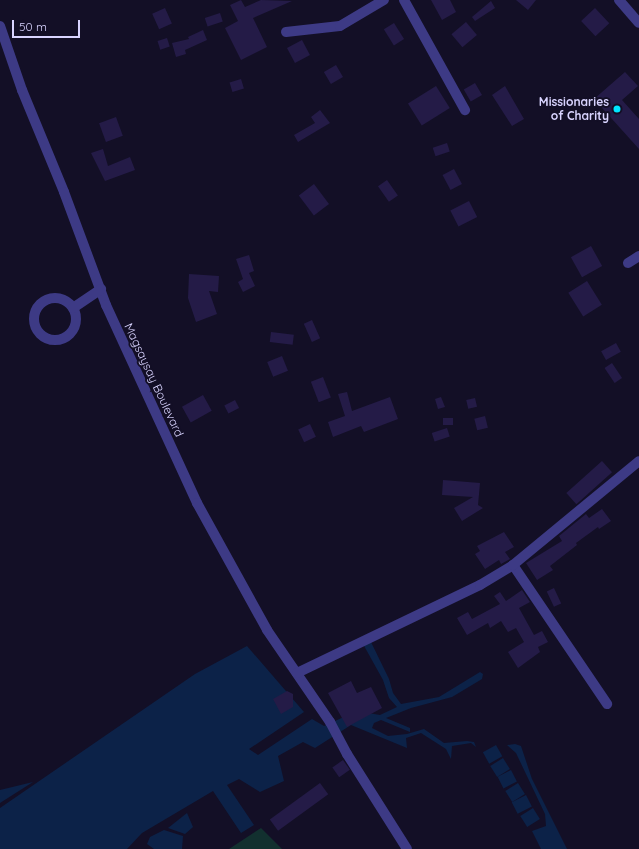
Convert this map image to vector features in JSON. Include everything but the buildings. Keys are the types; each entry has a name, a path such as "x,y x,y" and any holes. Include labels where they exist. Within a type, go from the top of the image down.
{"street":[{"path":"286,32 340,26 384,0"},
{"path":"404,0 465,110"},
{"path":"619,0 637,17"},
{"name":"Magsaysay Boulevard","path":"0,26 2,42 100,289 131,364 197,503 267,630 330,722 347,754 407,849"},
{"path":"628,263 639,256"},
{"path":"73,308 100,289"},
{"path":"45,300 64,300 73,308 75,326 61,339 43,336 35,327 36,309 45,300"},
{"path":"297,673 367,637 480,585 513,565 639,462"},
{"path":"513,565 607,704"}],"green space":[{"path":"261,828 282,849 229,849"}],"water":[{"path":"370,640 389,679 393,693 401,704 439,697 480,672 483,674 482,679 452,697 411,708 386,718 410,728 410,732 381,720 374,723 372,728 388,736 407,734 424,729 444,743 467,741 474,742 476,747 471,743 452,746 451,759 446,749 421,733 406,738 407,748 351,725 315,748 303,742 278,756 284,781 260,792 239,779 227,785 254,825 241,833 213,791 142,833 127,849 0,849 0,808 195,674 247,646 304,712 249,749 258,755 312,719 324,726 357,711 380,715 397,707 389,698 383,680 363,644"},
{"path":"515,744 521,746 532,779 567,849 541,849 532,831 546,826 545,814 516,753 507,745"},
{"path":"496,745 502,756 489,764 483,752"},
{"path":"503,758 510,769 497,777 490,766"},
{"path":"511,770 517,782 504,788 498,777"},
{"path":"33,782 0,803 0,790"},
{"path":"518,783 525,794 512,802 505,791"},
{"path":"526,795 532,807 518,814 512,802"},
{"path":"533,808 540,819 527,827 520,816"},
{"path":"187,813 193,827 185,834 168,828"},
{"path":"164,830 183,836 182,849 154,849 147,844 150,837"}],"place":[{"name":"Missionaries of Charity","path":"617,109"}]}
